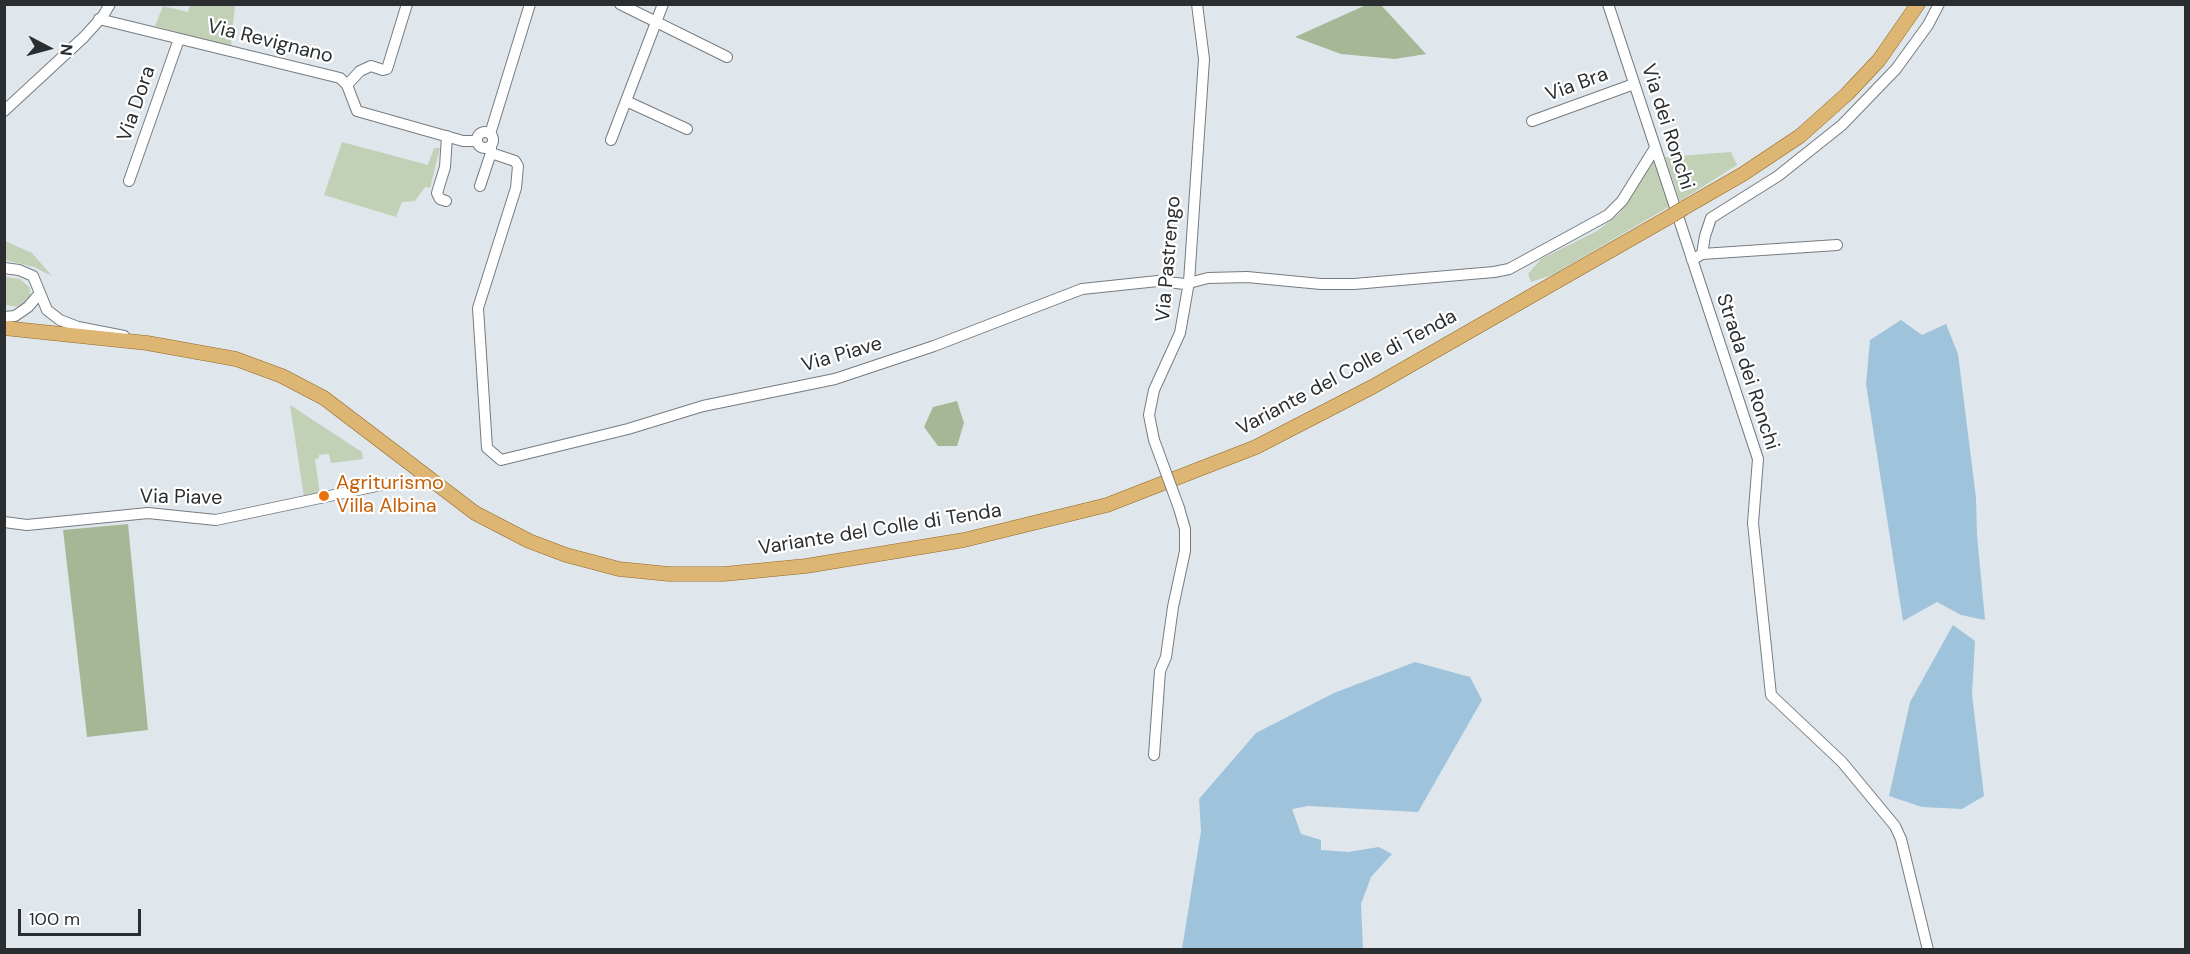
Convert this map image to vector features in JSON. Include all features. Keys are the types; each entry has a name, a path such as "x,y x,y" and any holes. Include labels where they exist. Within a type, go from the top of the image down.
{"main road":[{"path":"1892,43 1910,4"},
{"name":"Variante del Colle di Tenda","path":"4,328 147,343 236,359 282,376 324,398 475,513 529,541 567,555 618,569 669,574 724,574 806,566 964,540 1107,505 1256,447 1374,386 1743,174 1800,136 1879,60 1918,4"}],"street":[{"path":"4,111 99,19 110,4"},
{"path":"347,85 360,71 371,66 387,69 407,4"},
{"path":"480,186 531,4"},
{"path":"620,4 656,24 727,57"},
{"path":"611,140 663,4"},
{"name":"Via Pastrengo","path":"1154,755 1160,672 1166,657 1173,606 1185,550 1185,529 1154,440 1149,415 1154,390 1180,333 1188,282 1204,59 1204,44 1197,4"},
{"name":"Via dei Ronchi","path":"1608,4 1655,148 1697,257"},
{"path":"1837,245 1697,257 1712,218 1778,176 1842,125 1896,69 1928,25 1939,4"},
{"name":"Via Revignano","path":"99,19 340,78 347,85 357,111 463,141 477,141 479,146 485,148 491,144 515,161 518,166 516,188 478,308 487,448 501,460"},
{"name":"Via Dora","path":"129,181 179,39"},
{"name":"Via Bra","path":"1532,121 1634,84"},
{"path":"627,101 687,129"},
{"path":"446,201 440,199 437,193 445,167 447,136"},
{"name":"Via Piave","path":"501,460 628,429 704,406 835,379 934,346 1082,289 1158,281 1185,284 1208,278 1247,277 1321,284 1354,284 1509,269 1608,215 1622,201 1655,148"},
{"name":"Strada dei Ronchi","path":"1697,257 1758,459 1753,523 1771,695 1842,762 1894,826 1900,839 1928,950"},
{"path":"4,268 19,270 33,276 47,310 60,320 78,327 111,332 147,343"},
{"path":"4,317 15,316 28,307 40,293"},
{"name":"Via Piave","path":"4,522 27,525 148,513 216,520 391,483"}],"green space":[{"path":"190,5 235,5 231,47 155,26 163,6 188,12"},
{"path":"1366,5 1381,5 1426,54 1395,59 1341,54 1295,37"},
{"path":"342,142 428,165 434,148 440,148 430,188 425,187 415,201 402,202 396,217 324,195"},
{"path":"1731,152 1737,165 1680,201 1665,157"},
{"path":"1652,161 1658,163 1672,205 1552,275 1531,282 1528,274 1541,259 1597,231 1620,213"},
{"path":"5,241 32,253 52,276 34,267 5,260"},
{"path":"5,277 20,279 30,288 30,299 20,307 5,305"},
{"path":"957,401 964,423 957,446 938,446 924,427 933,407"},
{"path":"290,405 362,452 363,459 331,463 329,454 319,455 319,458 315,459 320,494 304,497"},
{"path":"128,524 148,730 87,737 63,530"}],"water":[{"path":"1901,320 1922,335 1946,324 1958,354 1976,498 1985,620 1961,615 1937,602 1903,621 1866,384 1870,340"},
{"path":"1953,625 1975,641 1972,694 1984,796 1962,809 1922,807 1889,796 1910,702"},
{"path":"1415,662 1470,677 1482,700 1418,812 1308,806 1292,809 1301,834 1321,840 1321,850 1348,852 1379,847 1392,854 1371,877 1361,904 1363,949 1182,949 1201,831 1199,799 1256,733 1334,693"}],"place":[{"name":"Agriturismo Villa Albina","path":"324,496"}]}
